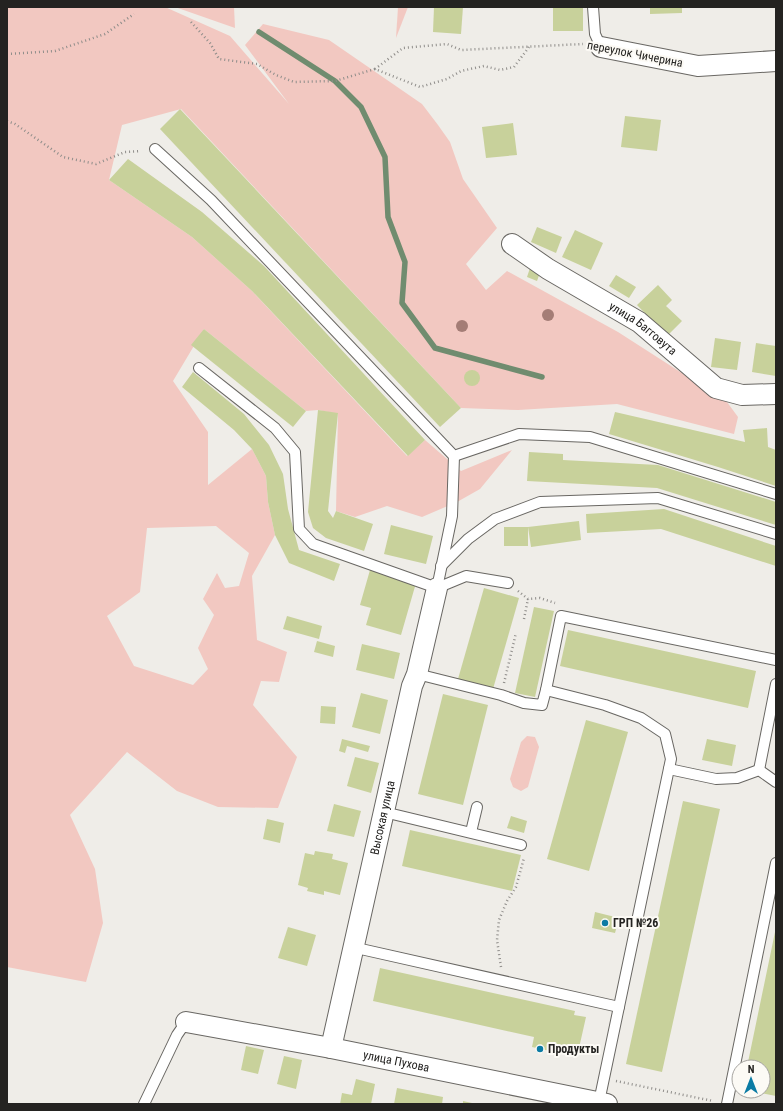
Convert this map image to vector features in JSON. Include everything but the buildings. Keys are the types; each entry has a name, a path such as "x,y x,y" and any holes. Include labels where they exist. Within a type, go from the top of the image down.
{"street":[{"name":"переулок Чичерина","path":"601,47 698,66 776,61"},
{"name":"улица Багговута","path":"512,244 548,269 638,322 716,388 742,395 776,394"},
{"name":"Высокая улица","path":"330,1048 412,686 417,674 437,588"},
{"name":"улица Пухова","path":"186,1022 330,1048 603,1103"}],"lane":[{"path":"593,7 595,34 601,47"},
{"path":"155,149 212,200 454,456 452,516 437,588"},
{"path":"199,368 275,428 295,452 300,529 313,544 437,588 466,576 508,583"},
{"path":"454,456 519,434 590,437 776,494"},
{"path":"441,566 468,540 495,519 540,502 658,498 776,534"},
{"path":"417,674 501,695 524,703 542,705 562,616 776,660"},
{"path":"759,770 776,684"},
{"path":"546,690 605,705 641,718 665,734 671,759 604,1079 603,1103"},
{"path":"669,769 716,779 738,778 759,770"},
{"path":"759,770 776,782"},
{"path":"471,832 477,808"},
{"path":"384,812 521,844"},
{"path":"723,1103 776,863"},
{"path":"352,947 619,1007"},
{"path":"144,1104 177,1035 186,1022"}],"path":[{"path":"7,54 54,51 105,34 134,14"},
{"path":"191,22 210,43 219,59 257,64 276,75 294,82 335,81 374,69 420,87 447,79 461,71 484,66 500,70 514,67 529,47"},
{"name":"переулок Чичерина","path":"374,69 403,48 447,44 461,50 590,44 601,47"},
{"path":"7,121 15,124 63,157 96,164 125,152 155,149"},
{"path":"508,583 528,599 540,598 555,604 562,616"},
{"path":"524,619 528,599"},
{"path":"501,695 516,633"},
{"path":"503,981 497,940 499,920 507,901 516,888 525,854 521,844"},
{"path":"604,1079 723,1103"}],"shaded area":[{"path":"7,7 165,7 230,36 289,104 245,45 263,24 329,40 422,104 450,142 463,179 497,228 466,264 486,290 507,271 618,332 727,402 738,417 734,434 617,404 518,410 461,408 181,109 122,125 109,180 192,237 252,291 407,456 425,440 461,471 512,450 480,489 457,502 422,517 387,506 355,517 336,511 338,414 318,410 306,411 204,329 173,381 208,432 208,485 252,449 266,476 268,502 275,535 252,576 257,640 287,652 279,682 261,681 253,705 297,757 278,808 218,807 177,791 127,752 70,815 95,869 103,923 86,982 7,967","holes":["216,526 249,553 239,586 225,588 217,573 203,599 214,615 198,648 208,669 193,685 134,666 107,616 140,592 147,528"]},
{"path":"175,7 234,7 235,28"},
{"path":"398,7 408,7 396,38"},
{"path":"527,736 535,737 539,747 528,787 521,791 513,787 510,779 521,742"}],"waterway":[{"path":"259,32 335,81 361,107 385,157 388,217 405,262 402,303 435,348 542,377"}],"place":[{"name":"ГРП №26","path":"605,923"},
{"name":"Продукты","path":"540,1049"}]}
